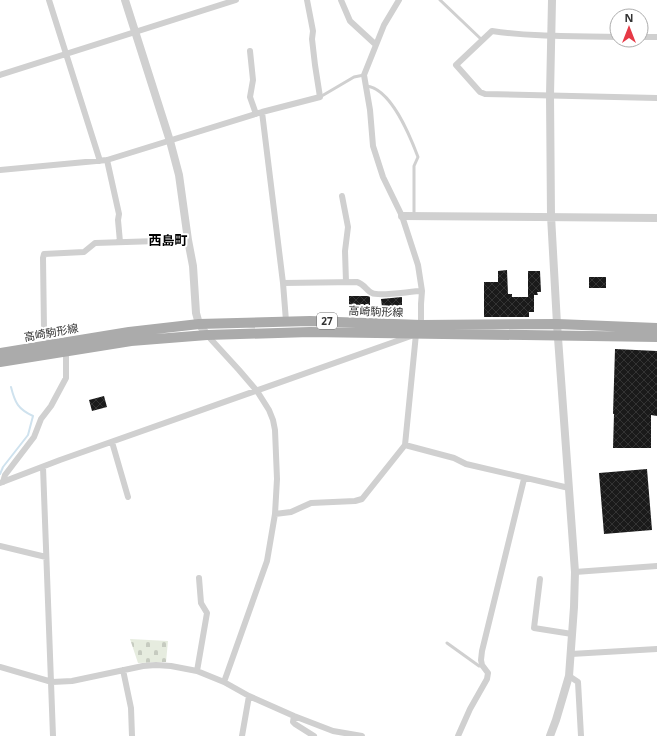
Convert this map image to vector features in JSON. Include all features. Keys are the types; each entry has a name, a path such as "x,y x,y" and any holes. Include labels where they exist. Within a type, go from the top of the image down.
{"main road":[{"name":"高崎駒形線","path":"0,353 51,343 198,324 310,320 419,330 657,337"},
{"name":"高崎駒形線","path":"0,362 66,350 131,341 207,335 419,330 557,324 657,328"}],"street":[{"path":"49,0 100,161"},
{"path":"125,0 170,141 179,175 193,266 198,324 256,391 269,410 275,430 277,479 275,514 267,561 224,682"},
{"path":"0,75 236,0"},
{"path":"0,170 107,160 259,113 320,96 312,39 313,32 307,0"},
{"path":"341,0 350,21 375,44"},
{"path":"275,514 291,512 311,503 355,501 362,499 406,446 422,291 418,265 402,216 383,178 373,146 364,75 375,44 399,0"},
{"path":"550,736 568,676 571,654 575,572 568,488 551,216 550,95 552,0"},
{"path":"609,36 552,36 492,32 456,65 480,92 485,94 657,98"},
{"path":"250,51 253,80 250,97 259,113 283,283 286,321"},
{"path":"107,160 119,214 118,220 120,242"},
{"path":"342,196 348,227 345,259 346,282"},
{"path":"402,216 657,218"},
{"path":"51,343 44,329 42,258 44,254 84,252 95,243 188,240"},
{"path":"283,283 358,282 371,293 378,295 422,291"},
{"path":"2,482 256,391 419,330"},
{"path":"2,482 5,475 34,437 41,419 51,406 66,378 66,350"},
{"path":"112,442 128,497"},
{"path":"406,446 454,458 466,464 568,488"},
{"path":"43,467 53,736"},
{"path":"458,736 470,709 487,679 488,673 482,665 481,660 482,651 524,478"},
{"path":"0,546 46,557"},
{"path":"575,572 657,566"},
{"path":"197,671 207,613 201,603 199,578"},
{"path":"540,579 534,628 572,634"},
{"path":"571,654 657,649"},
{"path":"0,667 52,682 72,681 122,670 156,665 172,666 197,671 224,682 248,696 333,731 362,736"},
{"path":"122,670 131,708 132,736"},
{"path":"568,676 578,682 581,736"},
{"path":"242,736 248,696"},
{"path":"294,716 293,722 314,736"}],"lane":[{"path":"440,0 482,40"},
{"path":"320,96 354,77 364,75"},
{"path":"366,86 373,86 391,104 402,120 418,157 414,166 414,216"},
{"path":"447,643 479,666 482,665"}],"green space":[{"path":"130,639 168,641 166,662 138,663"}],"building":[{"path":"507,270 508,294 512,294 512,297 528,297 528,271 540,271 541,292 537,292 538,295 534,295 534,312 529,312 529,317 484,317 484,282 498,282 498,271"},
{"path":"589,277 606,277 606,288 589,288"},
{"path":"349,296 370,297 370,314 349,313"},
{"path":"402,297 402,305 382,307 381,299"},
{"path":"615,349 657,351 657,416 651,415 651,448 613,448"},
{"path":"104,396 107,407 92,411 89,400"},
{"path":"647,469 652,530 604,534 599,473"}],"waterway":[{"path":"0,474 3,467 28,435 33,416 24,411 18,405 11,387"}],"district":[{"name":"西島町","path":"168,240"}]}
